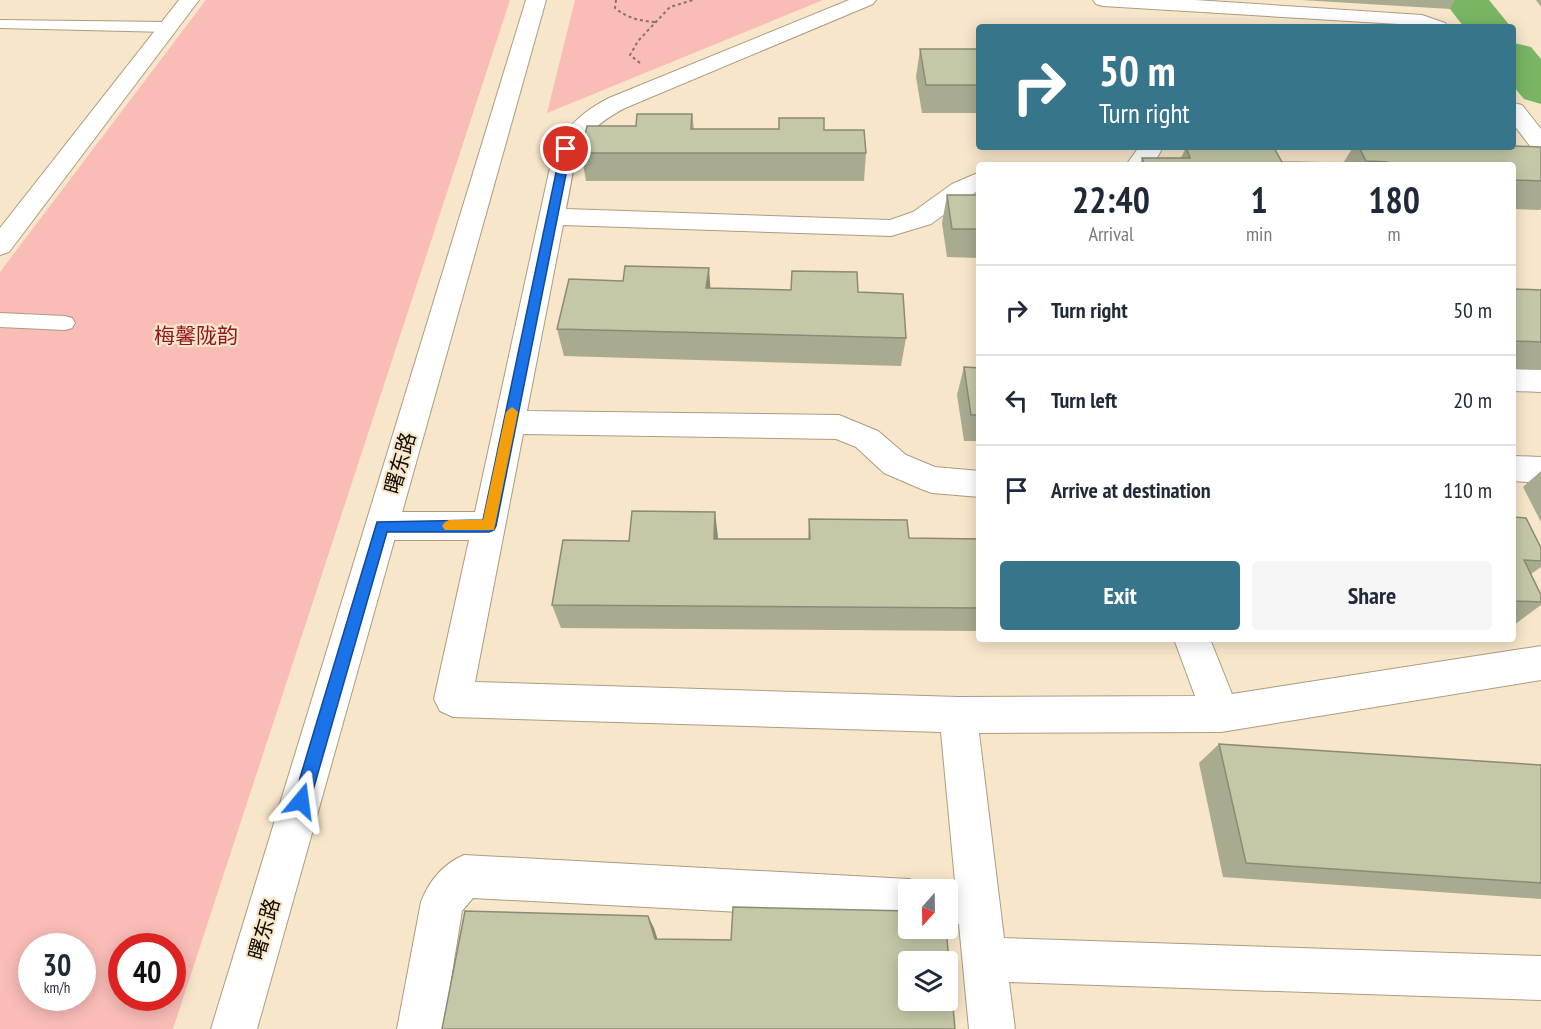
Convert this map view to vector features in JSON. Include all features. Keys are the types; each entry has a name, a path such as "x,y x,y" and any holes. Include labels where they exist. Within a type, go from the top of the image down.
{"street":[{"path":"0,246 189,0"},
{"name":"曙东路","path":"234,1029 536,0"},
{"path":"866,0 668,81 599,112 575,132 566,149 453,699 958,715 1221,714 1541,663"},
{"path":"1103,0 1422,21 1430,24"},
{"path":"552,217 891,228 922,218 961,189 976,181"},
{"path":"1516,380 1541,381"},
{"path":"510,422 839,426 867,439 896,464 932,480 976,484"},
{"path":"1516,469 1541,470"},
{"path":"382,526 489,526"},
{"path":"1193,642 1221,714"},
{"path":"958,715 963,903 984,959 992,1029"},
{"path":"420,1029 442,902 464,876 898,899"},
{"path":"984,959 1541,978"}],"lane":[{"path":"0,24 168,27"},
{"path":"0,320 65,323"}],"path":[{"path":"616,0 615,8 622,15 636,21 656,22"},
{"path":"668,81 630,56 638,41 670,8 693,0"}],"green space":[{"name":"梅馨陇韵","path":"206,0 510,0 186,989 186,933 108,933 108,1011 179,1011 173,1029 0,1029 0,272"},
{"path":"575,0 823,0 547,113"}],"building":[{"path":"920,49 976,49 976,85 926,85"},
{"path":"637,114 692,114 691,129 779,129 779,118 824,118 824,130 864,130 866,153 581,153 587,126 636,126"},
{"path":"1516,146 1541,147 1541,181 1516,180 1516,162 1366,161 1360,150 1516,150"},
{"path":"1187,150 1275,150 1282,162 1144,162 1142,158 1190,158"},
{"path":"947,195 976,195 976,229 952,229"},
{"path":"625,266 709,268 706,288 791,290 792,271 857,272 858,292 903,294 906,338 557,329 569,279 623,281"},
{"path":"1516,289 1541,290 1541,342 1516,341"},
{"path":"964,367 976,368 976,415 971,415"},
{"path":"632,511 715,512 714,539 810,539 809,519 907,520 909,538 976,539 976,608 552,605 563,540 629,541"},
{"path":"1516,517 1526,518 1541,548 1541,561 1524,560 1541,595 1541,602 1516,601"},
{"path":"1219,744 1541,765 1541,883 1246,863"},
{"path":"733,907 898,911 898,939 947,939 948,951 898,951 898,1011 953,1011 955,1029 442,1029 465,911 648,916 655,939 731,940"}],"waterway":[{"path":"1465,0 1485,24"},
{"path":"1516,59 1541,89"}],"slow traffic":[{"path":"449,526 489,526 512,412"}],"route":[{"path":"301,801 382,526 489,526 566,149"}]}
